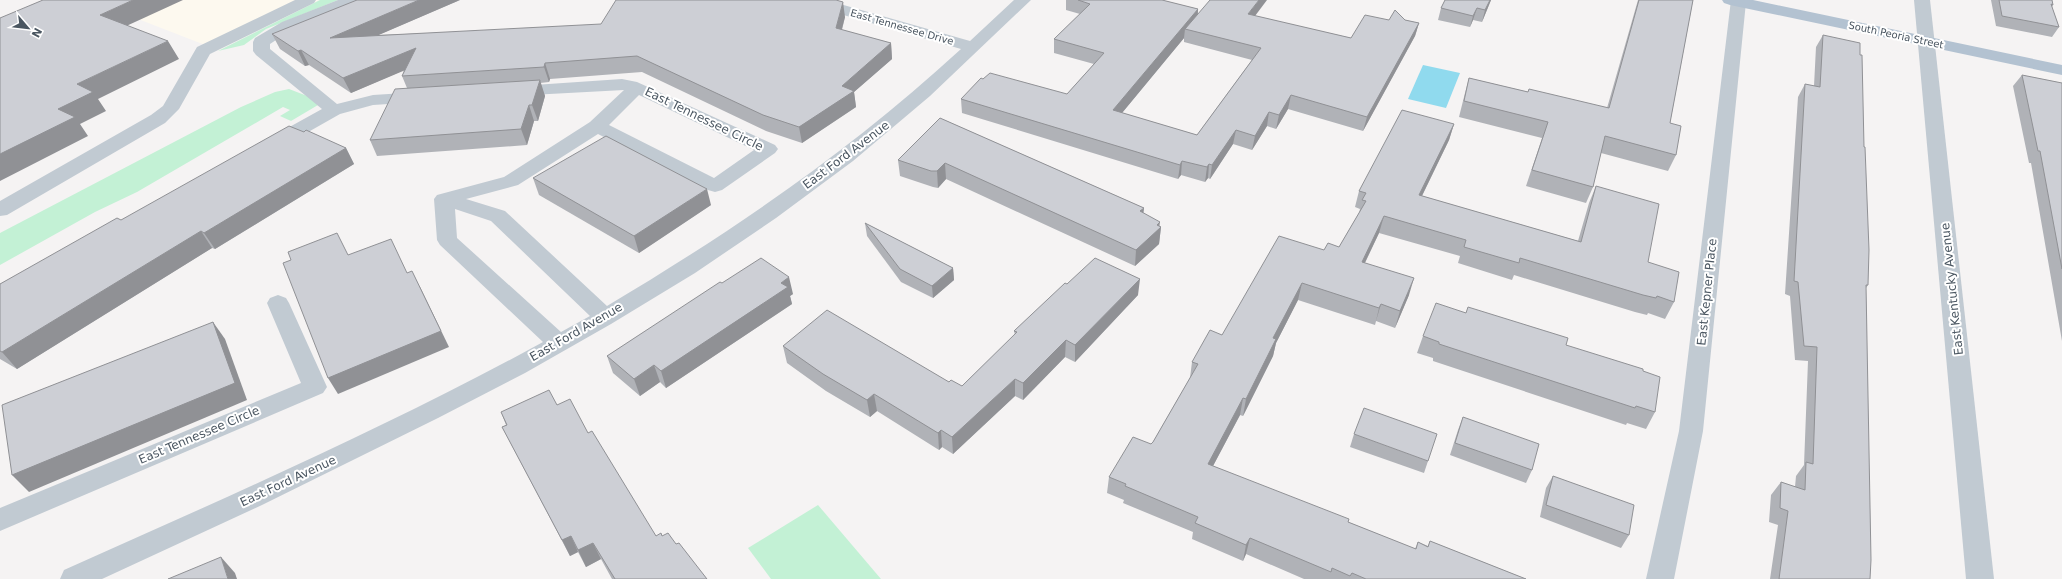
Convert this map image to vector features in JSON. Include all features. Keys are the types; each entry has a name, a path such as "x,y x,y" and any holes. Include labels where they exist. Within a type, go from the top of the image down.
{"main road":[{"name":"South Peoria Street","path":"1734,1 2062,70"}],"street":[{"path":"0,210 158,119 170,109 203,51 308,0"},
{"path":"334,110 262,51 261,42 288,25 352,0"},
{"name":"East Tennessee Drive","path":"808,0 973,47"},
{"name":"East Ford Avenue","path":"74,579 340,457 465,394 605,317 768,214 845,158 890,121 1023,0"},
{"name":"East Kentucky Avenue","path":"1922,0 1980,579"},
{"name":"East Kepner Place","path":"1660,579 1691,431 1734,1"},
{"name":"East Tennessee Circle","path":"496,92 622,84 637,87 768,149 715,186 597,126"},
{"name":"East Tennessee Circle","path":"444,198 511,180 597,126 637,87"},
{"path":"257,152 334,110 373,100 433,96"},
{"path":"559,342 447,240 444,198 498,216 605,317"},
{"name":"East Tennessee Circle","path":"0,520 315,387 278,303"}],"shaded area":[{"path":"89,0 319,0 218,50"}],"green space":[{"path":"320,0 338,0 266,29 244,45 218,51"},
{"path":"289,89 315,99 318,105 291,121 280,116 290,110 283,107 137,192 95,212 0,265 0,233 241,107 275,92"},
{"path":"818,505 881,579 771,579 748,548"}],"water":[{"path":"1423,65 1460,73 1446,108 1408,99"}],"building":[{"path":"43,0 133,0 100,15 168,41 77,84 93,92 58,109 75,117 0,154 0,18"},
{"path":"357,0 419,0 330,38 601,24 616,0 836,0 843,2 836,28 891,43 842,86 854,91 799,127 763,115 637,56 545,63 544,67 402,76 416,48 343,78 301,50 298,51 272,34"},
{"path":"1078,0 1162,0 1198,9 1113,110 1197,135 1261,48 1185,29 1210,0 1259,0 1248,14 1351,38 1365,15 1389,20 1395,10 1405,20 1419,23 1367,117 1291,95 1279,115 1269,112 1255,136 1236,130 1212,165 1209,164 1207,167 1182,161 1180,165 961,99 981,78 983,79 990,73 1067,94 1104,53 1054,39 1090,4"},
{"path":"1445,0 1490,0 1485,10 1477,8 1473,16 1441,8"},
{"path":"1639,0 1693,0 1670,123 1681,126 1676,155 1605,136 1593,187 1532,170 1548,122 1464,101 1469,78 1528,92 1529,89 1609,108"},
{"path":"1999,0 2052,0 2053,5 2051,4 2059,27 2002,16"},
{"path":"1823,35 1860,43 1860,55 1862,55 1864,147 1869,250 1868,285 1866,285 1871,560 1870,579 1779,579 1788,511 1780,508 1781,482 1805,490 1806,462 1813,464 1817,347 1804,346 1798,282 1794,281 1805,84 1820,87"},
{"path":"2022,75 2062,83 2062,269 2040,151 2038,151"},
{"path":"540,80 532,105 529,105 521,129 370,140 395,89"},
{"path":"1402,110 1454,124 1419,195 1581,242 1596,186 1659,204 1648,262 1679,272 1674,302 1657,296 1656,298 1643,295 1520,258 1519,263 1464,247 1466,240 1384,216 1362,262 1414,278 1400,311 1381,304 1379,308 1302,283 1273,338 1276,339 1246,399 1243,398 1208,464 1349,519 1348,522 1416,549 1418,542 1428,547 1430,541 1526,579 1366,579 1352,573 1350,576 1332,568 1331,572 1250,538 1246,545 1195,523 1198,517 1125,486 1126,484 1109,477 1133,437 1151,444 1153,442 1198,364 1192,362 1210,330 1222,335 1279,236 1324,250 1328,243 1339,247 1366,201 1362,200 1366,193 1359,191"},
{"path":"940,118 1144,208 1140,211 1160,222 1157,225 1161,227 1136,250 945,163 937,171 931,171 898,160"},
{"path":"289,126 304,132 306,130 346,148 204,233 201,231 2,352 0,351 0,284 117,218 121,220"},
{"path":"606,136 707,189 634,236 533,178"},
{"path":"865,223 953,268 932,286 900,269"},
{"path":"337,233 348,255 391,239 407,273 412,271 441,331 328,378 283,263 291,260 288,252"},
{"path":"761,258 789,277 781,283 788,287 661,371 654,365 634,379 607,356 720,282 722,283"},
{"path":"1095,258 1140,279 1075,345 1066,340 1023,383 1015,379 952,437 941,430 938,433 874,394 867,400 823,374 783,346 827,310 949,382 951,380 962,386 1017,332 1014,331 1065,283 1067,284"},
{"path":"1436,303 1466,313 1468,307 1568,338 1566,345 1643,369 1643,371 1660,377 1655,412 1636,406 1635,408 1439,344 1439,342 1423,336"},
{"path":"213,322 235,383 12,475 2,405"},
{"path":"549,390 557,405 570,399 588,433 592,431 656,536 661,533 662,536 668,533 676,544 679,543 707,579 615,579 593,543 578,550 571,536 562,540 502,427 507,425 501,412"},
{"path":"1364,408 1437,434 1428,461 1354,434"},
{"path":"1463,417 1539,444 1532,470 1455,443"},
{"path":"1553,476 1634,505 1629,535 1546,505"},
{"path":"221,557 228,579 168,579"}]}
